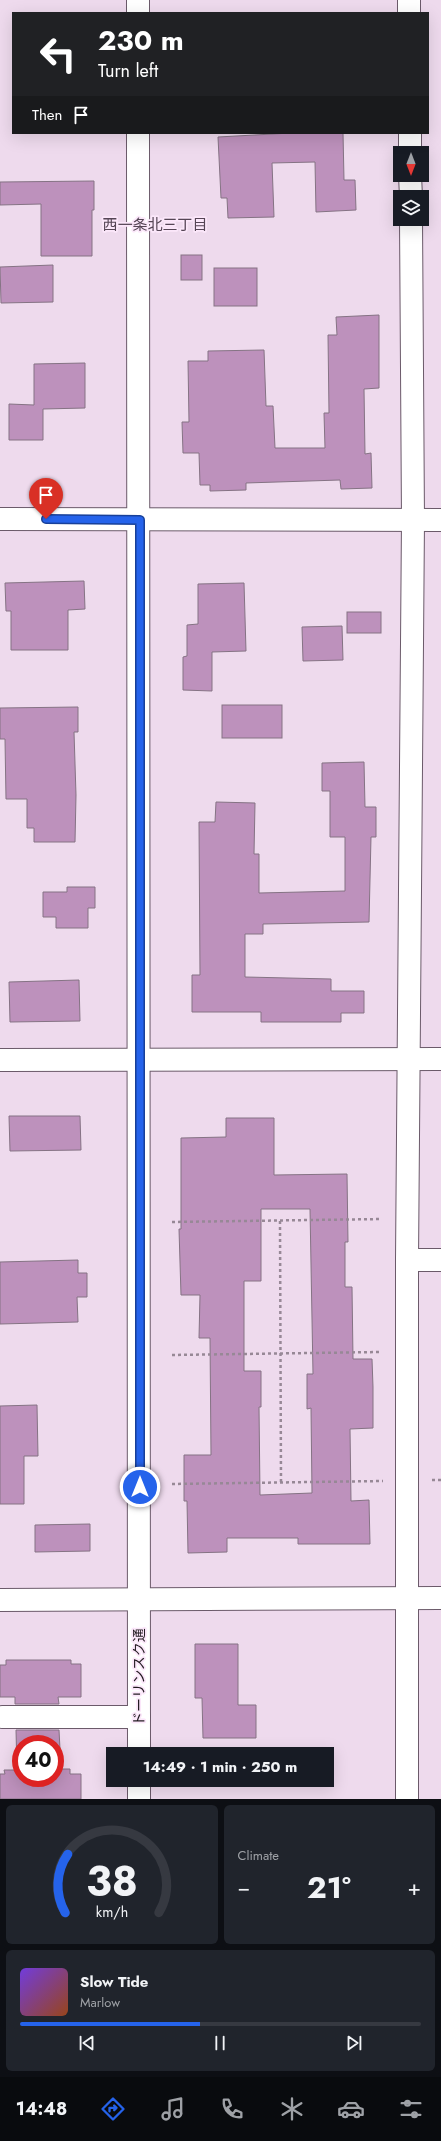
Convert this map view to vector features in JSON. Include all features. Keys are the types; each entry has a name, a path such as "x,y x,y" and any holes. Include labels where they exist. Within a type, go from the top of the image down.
{"street":[{"path":"138,0 138,12"},
{"path":"409,0 410,12"},
{"name":"ドーリンスク通","path":"138,134 140,520 139,1747"},
{"path":"410,134 410,146"},
{"path":"407,1799 407,1260 413,520 411,226"},
{"path":"0,519 441,520"},
{"path":"0,1060 441,1059"},
{"path":"407,1260 441,1260"},
{"path":"0,1600 441,1598"},
{"path":"2,1717 139,1717"},
{"path":"139,1787 139,1799"}],"path":[{"path":"172,1222 383,1219 383,1227"},
{"path":"280,1221 281,1482"},
{"path":"172,1355 385,1352"},
{"path":"172,1484 441,1480"}],"building":[{"path":"273,134 343,134 344,180 355,180 356,210 316,212 315,162 272,163 274,217 228,218 227,198 221,198 218,137"},
{"path":"94,181 94,210 92,210 92,256 41,256 41,204 0,205 0,182"},
{"path":"181,255 202,255 202,280 181,280"},
{"path":"53,265 53,302 1,303 0,267"},
{"path":"214,268 257,268 257,306 214,306"},
{"path":"379,315 379,388 364,389 365,454 371,453 372,488 341,489 340,480 246,483 246,490 210,491 210,485 200,485 199,453 183,453 182,422 189,422 188,361 208,361 208,351 264,350 266,406 273,406 275,448 325,448 324,413 329,413 328,335 337,335 336,317"},
{"path":"85,363 85,408 43,409 43,440 9,440 9,404 34,405 34,364"},
{"path":"84,581 85,609 68,610 68,650 11,650 11,611 6,611 5,583"},
{"path":"244,583 246,651 212,652 212,691 183,690 183,657 187,656 187,625 198,624 198,584"},
{"path":"347,612 381,612 381,633 347,633"},
{"path":"342,626 343,660 303,661 302,627"},
{"path":"222,705 282,705 282,738 222,738"},
{"path":"78,707 78,732 74,732 76,795 75,842 34,842 34,828 27,828 27,799 6,799 5,739 0,739 0,708"},
{"path":"364,762 365,807 376,807 376,837 371,837 369,922 263,924 263,934 245,934 245,977 331,979 331,991 364,991 364,1013 341,1013 341,1022 261,1022 261,1012 192,1012 192,975 200,975 199,822 215,822 216,802 255,803 254,854 259,854 259,893 345,891 345,837 330,837 330,791 322,791 322,763"},
{"path":"67,887 95,887 95,908 88,908 88,928 56,928 56,917 43,917 43,892 67,892"},
{"path":"79,980 80,1021 10,1022 9,982"},
{"path":"9,1116 80,1116 81,1150 10,1151"},
{"path":"226,1118 274,1118 274,1175 347,1174 348,1242 345,1242 345,1287 352,1287 353,1359 372,1359 373,1387 373,1428 350,1429 351,1501 369,1500 370,1544 298,1544 298,1538 227,1538 227,1552 188,1553 187,1501 184,1501 184,1455 211,1455 210,1338 199,1338 200,1295 181,1295 179,1229 181,1229 181,1138 226,1137","holes":["261,1209 310,1209 313,1374 307,1374 307,1409 311,1408 312,1493 260,1495 259,1407 261,1407 261,1371 244,1371 244,1281 261,1281"]},
{"path":"78,1260 78,1273 87,1273 87,1297 77,1297 78,1322 0,1324 0,1262"},
{"path":"37,1405 38,1456 24,1456 24,1504 0,1504 0,1406"},
{"path":"90,1524 90,1551 35,1552 35,1525"},
{"path":"195,1644 238,1644 238,1705 256,1705 256,1738 203,1738 202,1698 195,1698"},
{"path":"6,1660 71,1660 71,1664 81,1664 81,1697 58,1697 59,1704 15,1704 15,1697 0,1697 0,1665 6,1665"},
{"path":"16,1730 59,1730 59,1735 16,1735"},
{"path":"64,1769 70,1769 70,1774 81,1774 81,1799 0,1799 0,1774 5,1774 4,1770 12,1770 12,1787 64,1787"}],"district":[{"name":"西一条北三丁目","path":"155,225"}],"route":[{"path":"46,519 140,520 140,1487"}]}
